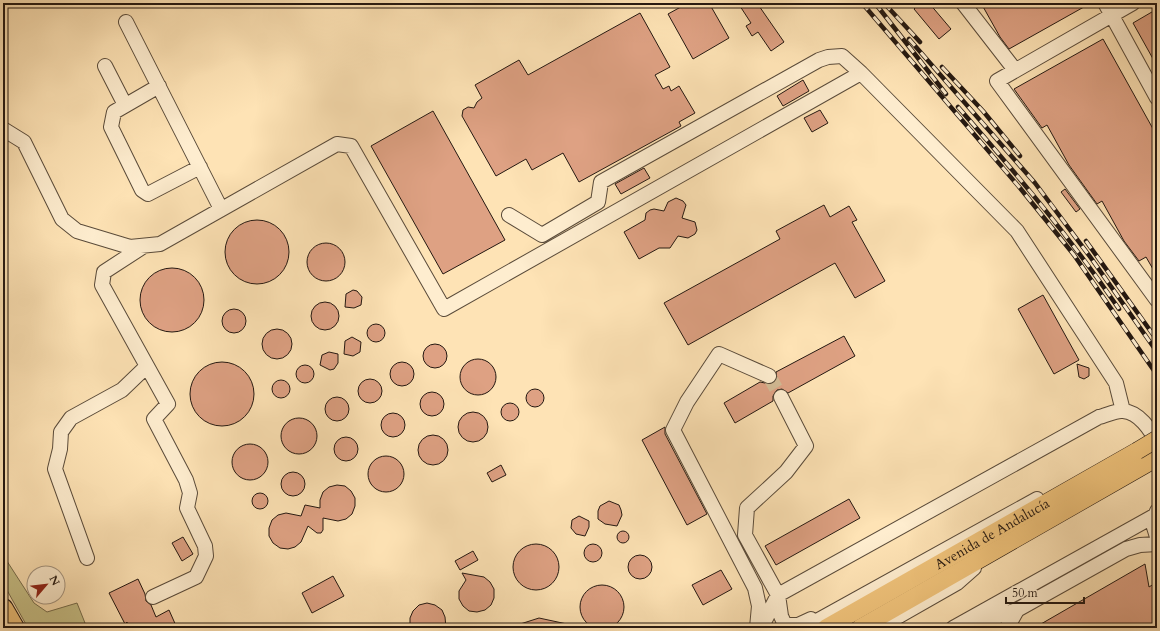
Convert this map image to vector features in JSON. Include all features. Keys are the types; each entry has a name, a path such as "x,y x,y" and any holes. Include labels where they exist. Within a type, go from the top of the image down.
{"highway":[{"path":"3,609 14,628"},
{"path":"3,614 10,628"}],"main road":[{"name":"Avenida de Andalucía","path":"860,628 996,550 1146,458 1157,440"},
{"name":"Avenida de Andalucía","path":"826,628 1146,458"}],"street":[{"path":"963,3 1015,70"},
{"path":"1104,3 1157,98"},
{"path":"1133,3 997,81 1157,300"},
{"path":"126,22 221,209"},
{"path":"509,215 542,235 598,202 601,182 819,60 842,56 861,73 1017,231 1116,383 1123,411"},
{"path":"105,66 125,105"},
{"path":"3,129 24,142 62,219 77,231 130,247 160,244 337,144 351,146 444,309 861,73"},
{"path":"159,86 114,112 111,127 142,190 148,194 156,191 200,166"},
{"path":"145,246 104,272 102,285 168,404 154,419 186,480 190,493 187,508 205,546 206,556 196,577 152,597"},
{"path":"757,628 759,606 756,588 673,430 687,402 719,354 769,376"},
{"path":"87,558 55,469 60,449 61,432 71,418 122,390 147,366"},
{"path":"781,397 806,446 786,472 748,508 745,535 778,595 781,616 785,625 798,625 852,601"},
{"path":"761,628 778,595 1099,417 1123,411 1136,416 1152,432 1157,443"},
{"path":"804,628 1016,510 1146,458"},
{"path":"1156,513 1153,524 1157,536"},
{"path":"953,628 1156,513"},
{"path":"962,628 1017,610 1126,549 1140,545 1157,544"},
{"path":"878,628 957,583 996,550"},
{"path":"1007,628 1017,610"}],"shaded area":[{"path":"3,555 26,591 26,605 37,605 47,612 77,603 87,628 28,628 3,583"}],"building":[{"path":"688,3 709,3 729,38 693,59 668,14"},
{"path":"738,3 757,3 784,42 771,51 758,32 752,36 746,26 751,23"},
{"path":"920,3 929,3 951,29 939,39 914,9"},
{"path":"981,3 1091,3 1009,49 1000,37"},
{"path":"1157,9 1157,66 1133,23"},
{"path":"640,13 670,67 655,75 663,89 669,86 671,91 679,86 695,113 679,122 681,126 579,182 563,153 532,170 526,159 496,176 462,116 463,110 468,107 474,108 477,102 482,98 475,85 519,60 528,75"},
{"path":"1103,39 1157,136 1157,276 1146,257 1139,261 1124,241 1102,201 1097,204 1069,165 1047,125 1042,128 1014,89"},
{"path":"803,80 809,91 783,106 777,96"},
{"path":"820,110 828,123 812,132 804,118"},
{"path":"433,111 505,240 443,274 371,146"},
{"path":"644,168 650,178 621,194 615,184"},
{"path":"1065,189 1080,209 1076,212 1061,192"},
{"path":"676,198 683,201 686,205 682,218 695,222 697,230 695,234 688,238 678,236 670,248 659,248 639,259 624,232 645,220 646,213 650,210 654,209 664,211 668,202"},
{"path":"824,205 830,217 849,206 857,220 852,222 885,281 855,298 835,263 688,345 664,303 780,239 776,231"},
{"path":"257,220 275,226 283,234 289,252 283,270 275,278 257,284 239,278 231,270 225,252 231,234 239,226"},
{"path":"326,243 336,246 342,252 345,262 342,272 336,278 326,281 316,278 310,272 307,262 310,252 316,246"},
{"path":"172,268 190,274 198,282 204,300 198,318 190,326 172,332 154,326 146,318 140,300 146,282 154,274"},
{"path":"353,290 357,291 362,297 361,305 354,308 345,307 346,294"},
{"path":"1043,295 1079,360 1054,374 1018,309"},
{"path":"325,302 335,306 339,316 335,326 325,330 315,326 311,316 315,306"},
{"path":"234,309 243,312 246,321 243,330 234,333 225,330 222,321 225,312"},
{"path":"376,324 382,327 385,333 382,339 376,342 370,339 367,333 370,327"},
{"path":"277,329 288,333 292,344 288,355 277,359 266,355 262,344 266,333"},
{"path":"844,336 855,356 788,393 782,389 777,390 773,396 773,401 735,423 724,403 760,382 770,384 774,383 777,379 776,372"},
{"path":"352,337 361,342 360,352 353,356 344,354 345,341"},
{"path":"435,344 440,345 446,351 446,361 440,367 435,368 430,367 424,361 423,356 424,351 430,345"},
{"path":"329,352 338,354 338,363 334,369 330,370 320,365 322,355"},
{"path":"482,359 491,364 495,370 495,384 491,390 482,395 474,395 465,390 461,384 460,373 465,364 471,360"},
{"path":"222,362 240,368 248,376 254,394 248,412 240,420 222,426 204,420 196,412 190,394 196,376 204,368"},
{"path":"402,362 407,363 413,369 413,379 407,385 402,386 397,385 391,379 390,374 391,369 397,363"},
{"path":"1077,364 1089,368 1089,376 1084,379 1079,377"},
{"path":"305,365 311,368 314,374 311,380 305,383 299,380 296,374 299,368"},
{"path":"370,379 375,380 381,386 381,396 375,402 370,403 365,402 359,396 358,391 359,386 365,380"},
{"path":"281,380 287,383 290,389 287,395 281,398 275,395 272,389 275,383"},
{"path":"531,389 539,389 544,394 542,405 539,407 531,407 526,402 526,394"},
{"path":"432,392 441,395 444,404 441,413 432,416 423,413 420,404 423,395"},
{"path":"337,397 342,398 348,404 348,414 342,420 337,421 332,420 326,414 325,409 326,404 332,398"},
{"path":"506,403 514,403 519,408 517,419 514,421 506,421 501,416 501,408"},
{"path":"473,412 484,416 488,427 484,438 473,442 462,438 458,427 462,416"},
{"path":"393,413 398,414 404,420 404,430 398,436 393,437 388,436 382,430 381,425 382,420 388,414"},
{"path":"299,418 312,423 317,436 312,449 299,454 286,449 281,436 286,423"},
{"path":"665,427 665,434 707,514 687,525 642,440"},
{"path":"433,435 444,439 448,450 444,461 433,465 422,461 418,450 422,439"},
{"path":"346,437 355,440 358,449 355,458 346,461 337,458 334,449 337,440"},
{"path":"247,444 253,444 263,449 268,462 263,475 253,480 247,480 237,475 232,465 232,459 237,449"},
{"path":"386,456 399,461 404,474 399,487 386,492 373,487 368,474 373,461"},
{"path":"501,465 506,475 492,482 487,473"},
{"path":"293,472 302,475 305,484 302,493 293,496 284,493 281,484 284,475"},
{"path":"337,485 345,486 351,491 355,498 355,506 352,514 346,519 338,521 323,518 323,530 321,533 317,533 308,526 301,542 295,547 288,549 280,548 273,543 269,536 269,528 272,520 278,515 286,513 301,516 305,505 320,508 320,500 323,492 329,487"},
{"path":"257,493 263,493 268,498 266,507 263,509 257,509 252,504 252,498"},
{"path":"849,499 860,518 776,565 765,546"},
{"path":"609,501 619,505 621,510 622,515 617,526 605,524 598,519 598,511 600,506"},
{"path":"579,516 589,521 589,527 585,536 576,534 571,528 572,520"},
{"path":"621,531 625,531 629,537 625,543 621,543 617,539 617,535"},
{"path":"183,537 193,554 182,561 172,543"},
{"path":"536,544 549,548 555,554 559,567 555,580 549,586 536,590 523,586 517,580 513,567 517,554 523,548"},
{"path":"593,544 597,545 601,549 601,557 597,561 593,562 589,561 585,557 584,553 585,549 589,545"},
{"path":"473,551 478,560 460,570 455,561"},
{"path":"640,555 645,556 651,562 651,572 645,578 640,579 635,578 629,572 628,567 629,562 635,556"},
{"path":"1145,564 1149,587 1157,582 1157,628 1034,628"},
{"path":"721,570 732,589 703,605 692,585"},
{"path":"462,573 484,577 490,582 494,589 494,598 491,605 485,610 477,612 469,611 463,606 459,599 459,591 466,580"},
{"path":"333,576 344,596 312,613 302,593"},
{"path":"138,579 145,594 146,601 151,605 156,617 169,610 177,628 130,628 127,622 125,624 109,593"},
{"path":"598,585 606,585 611,586 618,591 623,598 623,616 618,623 611,628 598,629 590,626 583,619 580,611 580,603 583,595 590,588"},
{"path":"427,603 435,605 442,610 445,617 446,628 410,628 410,618 413,611 419,605"},
{"path":"539,618 567,624 567,628 514,628 514,626"}],"tunnel":[{"path":"769,376 781,397"}],"railway":[{"path":"862,3 1020,188 1074,255 1157,375"},
{"path":"875,3 946,94"},
{"path":"884,3 920,42"},
{"path":"909,39 1035,183 1091,258 1157,352"},
{"path":"942,67 983,111 1020,156"},
{"path":"958,107 1042,205 1119,309"},
{"path":"1086,241 1157,340"}]}
